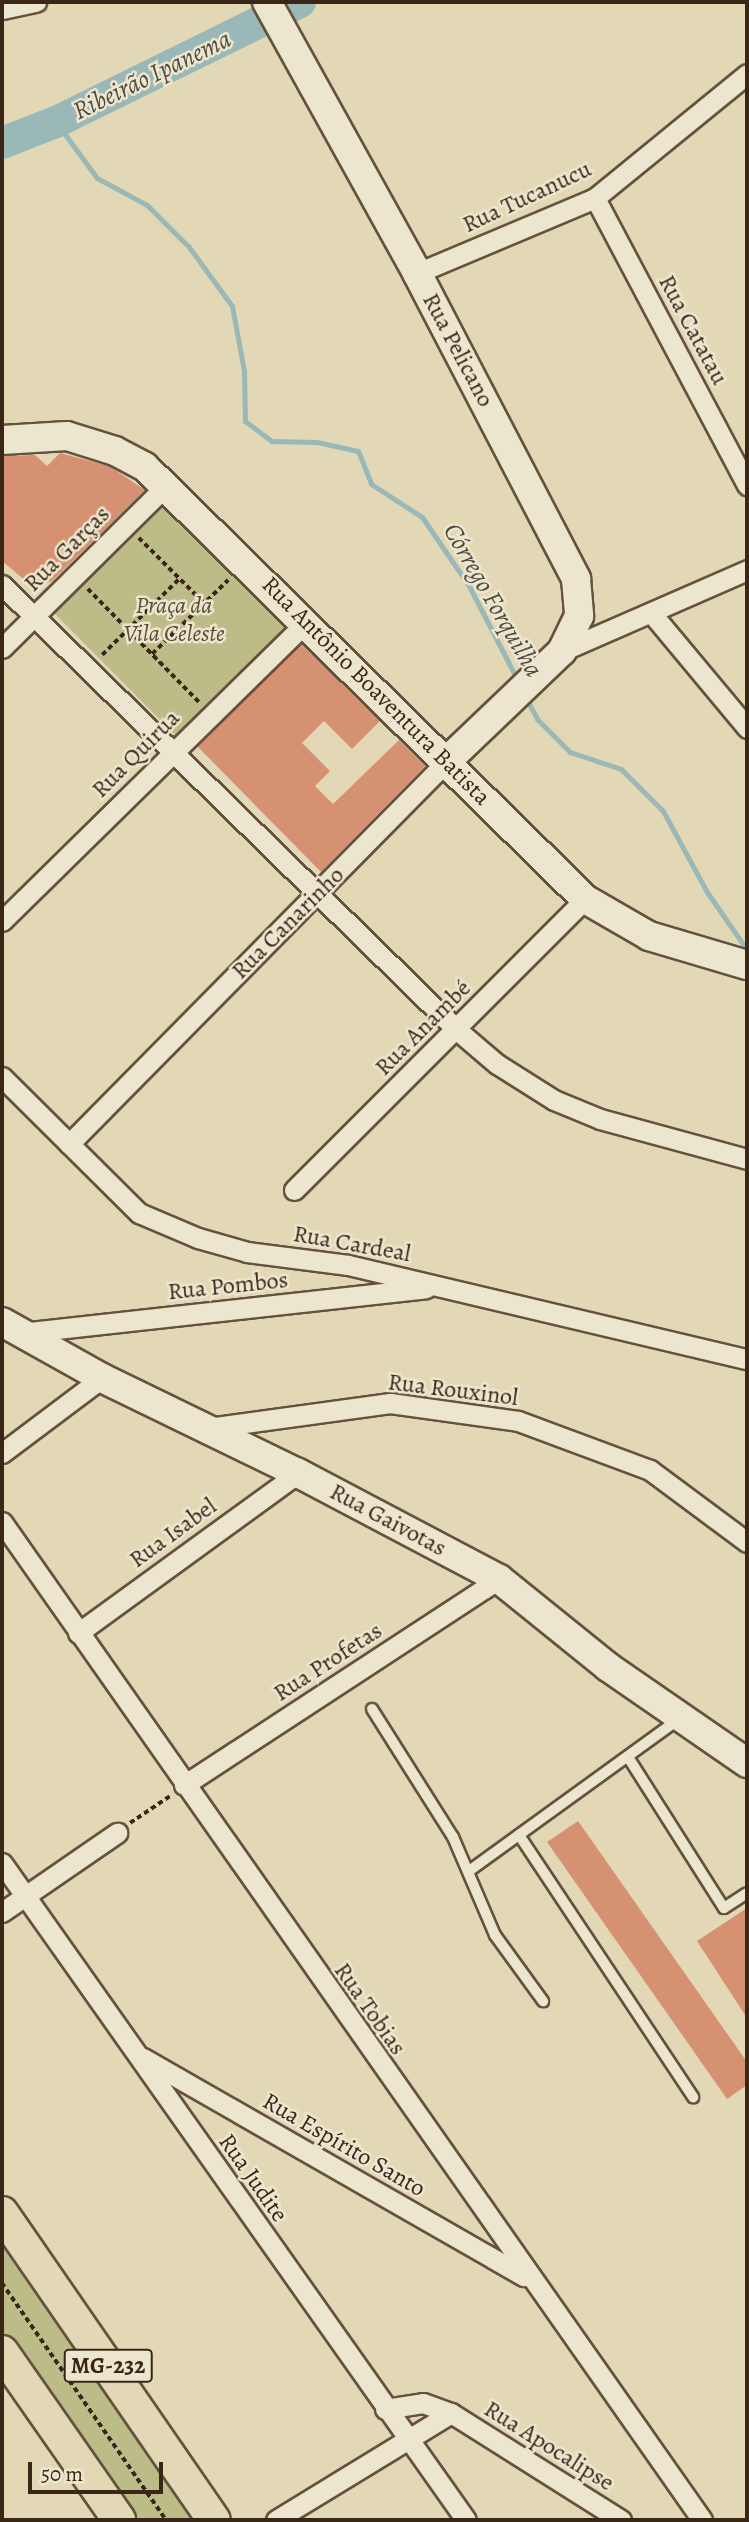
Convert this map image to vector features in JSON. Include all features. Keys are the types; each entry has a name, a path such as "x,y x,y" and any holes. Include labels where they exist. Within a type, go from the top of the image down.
{"main road":[{"name":"MG-232","path":"2,2213 214,2520"},
{"name":"MG-232","path":"2,2352 119,2520"}],"street":[{"name":"Rua Pelicano","path":"267,2 417,273 571,563 579,617 553,660"},
{"name":"Rua Tucanucu","path":"417,273 595,198 747,75"},
{"name":"Rua Catatau","path":"595,198 747,485"},
{"name":"Rua Antônio Boaventura Batista","path":"2,440 51,436 83,439 131,459 167,485 585,899 649,936 747,965"},
{"name":"Rua Garças","path":"2,648 167,485"},
{"path":"553,660 747,570"},
{"path":"2,585 457,1030 515,1076 573,1109 747,1159"},
{"path":"653,615 747,728"},
{"name":"Rua Quirua","path":"2,922 306,622"},
{"name":"Rua Canarinho","path":"69,1144 507,701 553,660"},
{"name":"Rua Anambé","path":"294,1190 457,1030 585,899"},
{"name":"Rua Cardeal","path":"2,1077 139,1213 198,1238 247,1252 348,1265 747,1359"},
{"name":"Rua Pombos","path":"11,1328 440,1287"},
{"name":"Rua Gaivotas","path":"11,1328 102,1378 298,1473 499,1578 607,1667 747,1763"},
{"path":"2,1453 102,1378"},
{"name":"Rua Rouxinol","path":"207,1429 390,1403 518,1420 650,1470 747,1542"},
{"name":"Rua Isabel","path":"78,1633 298,1473"},
{"name":"Rua Tobias","path":"2,1522 528,2278 702,2520"},
{"name":"Rua Profetas","path":"184,1785 499,1578"},
{"path":"2,1912 117,1832"},
{"name":"Rua Judite","path":"2,1864 466,2520"},
{"name":"Rua Espírito Santo","path":"136,2054 528,2278"},
{"name":"Rua Apocalipse","path":"386,2409 423,2403 451,2413 621,2520"},
{"name":"Rua Apocalipse","path":"276,2520 451,2413"}],"lane":[{"path":"372,1709 453,1837 495,1935 543,2001"},
{"path":"469,1871 681,1717"},
{"path":"628,1756 724,1908 747,1893"},
{"path":"519,1835 693,2097"}],"path":[{"path":"136,535 204,603"},
{"path":"152,654 234,573"},
{"path":"102,655 180,578"},
{"path":"85,586 202,705"},
{"path":"117,1832 184,1785"},
{"path":"2,2283 166,2520"}],"green space":[{"name":"Praça da Vila Celeste","path":"168,499 292,624 177,737 53,612"},
{"path":"2,2229 203,2520 130,2520 2,2336"}],"building":[{"path":"60,453 109,466 145,490 52,581 34,588 2,561 2,456 35,455 47,466"},
{"path":"301,644 380,721 352,749 324,721 302,743 330,771 315,786 333,804 399,740 425,766 321,872 197,746"},
{"path":"578,1821 747,2062 747,2085 727,2099 547,1842"},
{"path":"747,1908 747,2018 697,1941"}],"waterway":[{"name":"Ribeirão Ipanema","path":"2,143 56,122 300,2"},
{"name":"Córrego Forquilha","path":"56,122 97,178 147,205 189,247 232,306 244,371 245,421 272,441 317,442 358,451 371,484 422,517 469,586 519,683"},
{"name":"Córrego Forquilha","path":"526,698 537,719 570,752 621,769 663,811 707,892 747,950"}]}
